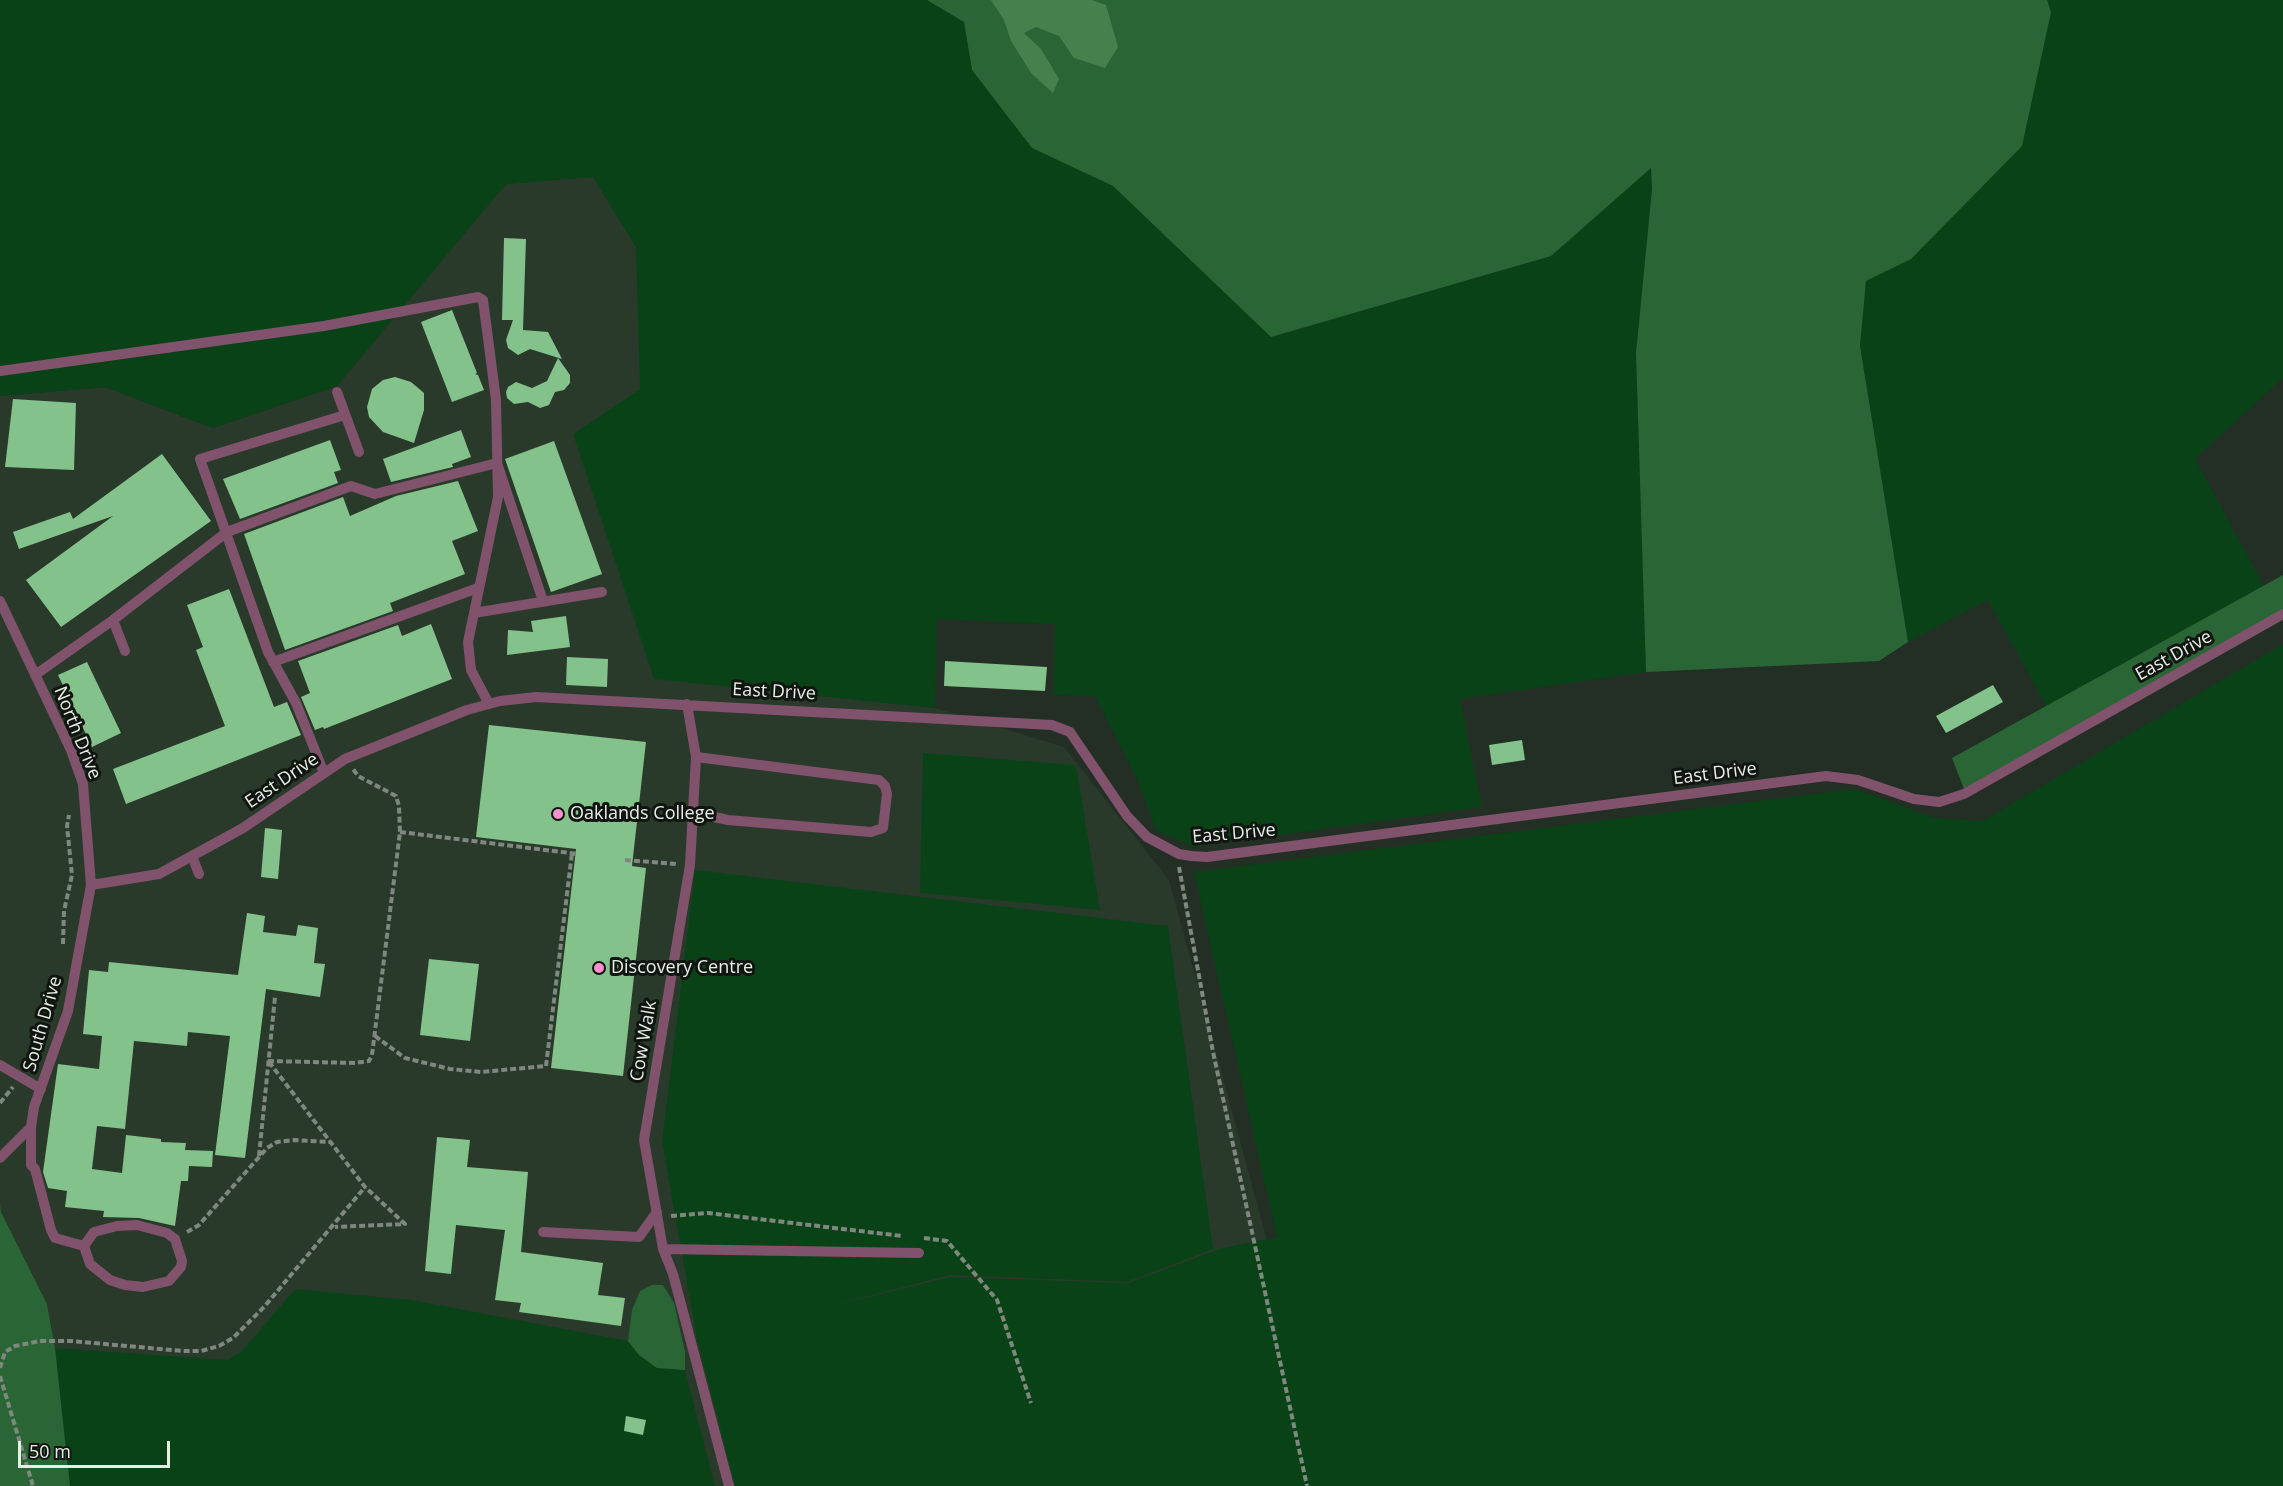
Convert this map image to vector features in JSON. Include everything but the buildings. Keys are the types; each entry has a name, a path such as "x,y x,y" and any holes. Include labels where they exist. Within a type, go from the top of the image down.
{"lane":[{"path":"0,371 324,326 478,297 485,305 496,400 498,497 468,642 471,670 489,704"},
{"path":"338,392 359,452"},
{"path":"324,772 296,703 273,662 200,459 345,415"},
{"path":"35,675 113,620 227,532 351,486 375,494 497,463"},
{"path":"497,463 543,601"},
{"path":"273,662 478,588"},
{"path":"474,613 602,592"},
{"name":"North Drive","path":"0,601 71,750 83,784 91,885"},
{"name":"East Drive","path":"91,885 159,874 243,828 345,759 489,704 536,697 1052,724 1070,732 1127,816 1147,837 1179,854 1206,857 1826,776 1858,780 1914,800 1939,802 1964,794 2283,614"},
{"path":"113,620 125,651"},
{"name":"Cow Walk","path":"687,704 696,757 690,865 644,1140 663,1248 673,1274 729,1486"},
{"path":"692,812 728,820 871,832 883,828 887,794 885,786 879,780 696,757"},
{"path":"192,856 199,874"},
{"name":"South Drive","path":"84,1246 55,1238 51,1230 35,1169 31,1165 31,1127 34,1107 68,1011 91,885"},
{"path":"0,1065 41,1089"},
{"path":"0,1158 31,1127"},
{"path":"543,1232 639,1237 657,1212"},
{"path":"117,1226 153,1228 175,1239 182,1252 181,1267 169,1281 143,1287 110,1280 90,1264 84,1246 94,1232 117,1226"},
{"path":"663,1248 919,1253"}],"path":[{"path":"268,1061 355,1064 369,1061 375,1036 400,832 396,796 358,776 345,759"},
{"path":"63,951 64,911 72,875 67,826 70,808"},
{"path":"400,832 578,854"},
{"path":"375,1036 405,1058 450,1069 481,1072 546,1066 572,853"},
{"path":"1179,854 1180,875 1213,1052 1307,1486"},
{"path":"625,860 690,865"},
{"path":"259,1156 275,997"},
{"path":"0,1103 33,1057 44,1028"},
{"path":"268,1061 364,1187 405,1224 333,1227"},
{"path":"175,1239 199,1225 259,1156 278,1142 312,1140 331,1142"},
{"path":"0,1368 5,1352 15,1346 40,1341 71,1341 183,1351 201,1351 219,1346 233,1338 264,1307 364,1187"},
{"path":"0,1376 33,1486"}],"shaded area":[{"path":"0,0 927,0 964,22 972,70 1032,148 1113,186 1271,337 1551,256 1651,167 1652,189 1636,353 1646,672 1460,699 1482,807 1193,847 1156,830 1137,779 1095,696 1053,695 1055,624 937,619 935,708 654,679 573,434 640,389 636,247 593,177 506,184 337,386 213,428 105,387 0,396"},
{"path":"927,0 2047,0 2051,12 2022,146 1911,259 1866,281 1860,346 1908,642 1879,661 1646,672 1636,353 1652,189 1651,168 1551,256 1271,337 1113,186 1032,148 972,70 964,22"},
{"path":"991,0 1092,0 1106,5 1118,47 1105,68 1074,58 1059,36 1036,27 1024,33 1041,49 1059,79 1053,93 1031,73 1011,41 1004,20"},
{"path":"2047,0 2283,0 2283,378 2195,459 2264,586 2047,707 1988,600 1908,642 1860,346 1866,281 1911,259 2051,12"},
{"name":"Oaklands College","path":"593,177 636,247 654,678 935,708 1064,747 1169,880 1262,1222 1328,1486 70,1486 55,1348 47,1304 1,1212 0,1203 0,396 105,387 213,428 337,386 506,184"},
{"path":"2283,575 2283,609 1964,789 1952,758"},
{"path":"2283,644 2283,1486 735,1486 697,1339 662,1142 695,870 1168,926 1213,1249 1127,1282 950,1275 818,1309 951,1277 1128,1283 1222,1248 1277,1237 1194,872 1855,789 1935,818 1983,821"},
{"path":"923,753 1076,765 1100,910 920,893"},
{"path":"0,1203 1,1212 47,1304 55,1348 70,1486 0,1486"},
{"path":"652,1285 663,1285 674,1303 685,1352 685,1370 657,1368 639,1355 628,1341 632,1310 640,1291"},
{"path":"295,1289 412,1300 628,1341 639,1355 657,1368 685,1370 715,1486 70,1486 55,1348 227,1360 242,1351"}],"place":[{"name":"Oaklands College","path":"558,814"},
{"name":"Discovery Centre","path":"599,968"}]}
